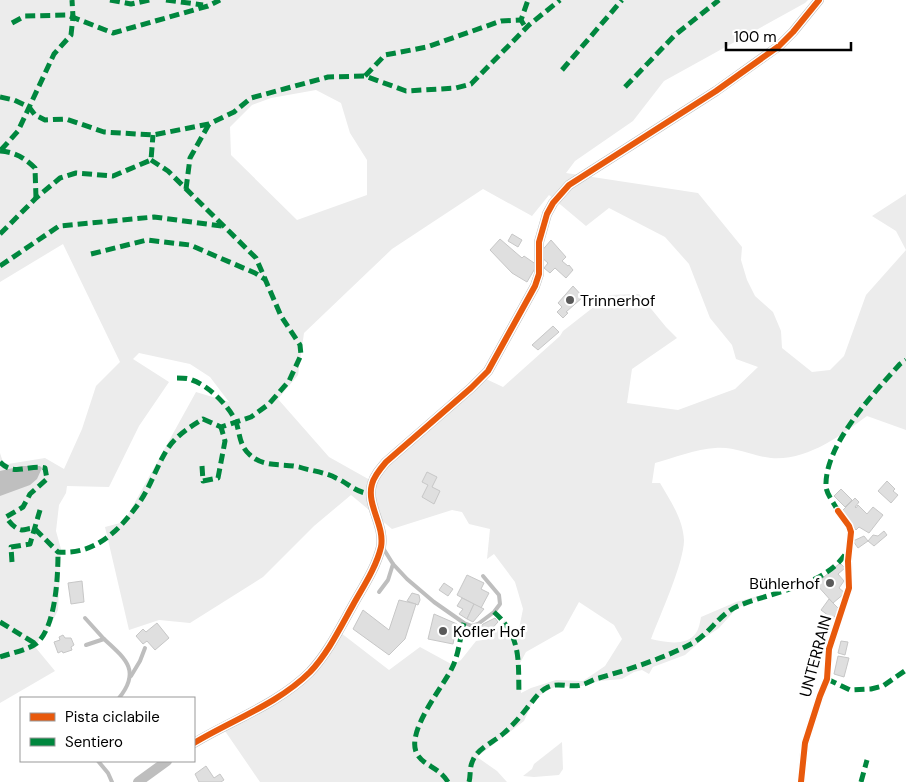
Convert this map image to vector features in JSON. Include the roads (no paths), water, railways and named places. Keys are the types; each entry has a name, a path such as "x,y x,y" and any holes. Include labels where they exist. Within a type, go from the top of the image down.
{"street":[{"path":"195,742 290,690 310,672 327,650 370,574 381,547 380,527 371,494 372,484 377,473 386,462 488,371 535,286 539,274 539,242 547,214 553,203 569,185 716,91 779,46 819,0"},
{"name":"UNTERRAIN","path":"801,782 805,743 827,679 829,649 849,588 848,561 851,532 838,511"},
{"path":"138,782 166,762"}],"lane":[{"path":"381,547 384,548 393,564 407,579 434,602 464,623 472,626 478,624 494,612 500,604 499,595 483,576"},
{"path":"379,592 388,580 393,564"},
{"path":"85,618 124,659 130,669 131,676"},
{"path":"86,645 104,639"},
{"path":"119,697 126,689 145,648"},
{"path":"99,762 108,773 112,782"}],"place":[{"name":"Trinnerhof","path":"570,300"},
{"name":"Bühlerhof","path":"830,583"},
{"name":"Kofler Hof","path":"443,631"}]}
